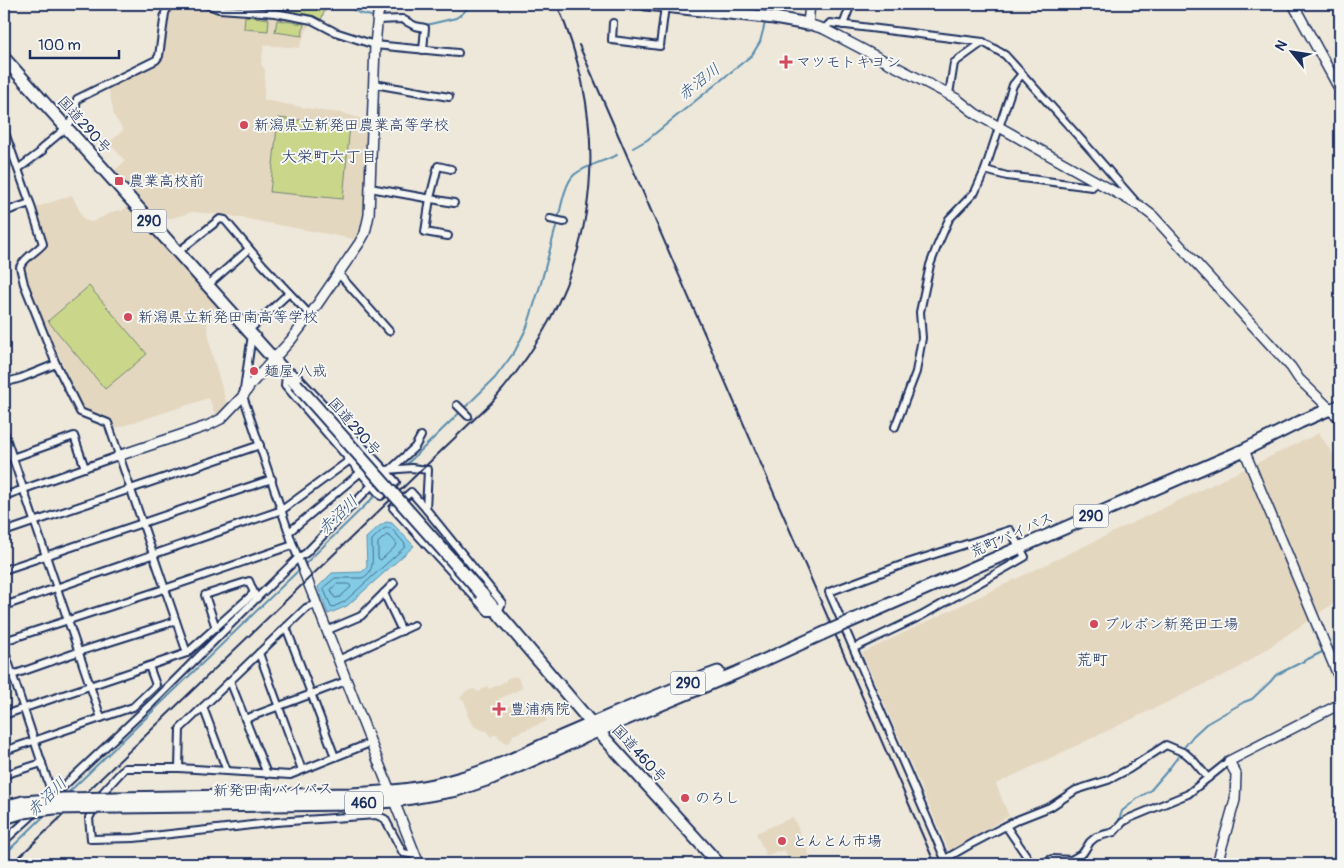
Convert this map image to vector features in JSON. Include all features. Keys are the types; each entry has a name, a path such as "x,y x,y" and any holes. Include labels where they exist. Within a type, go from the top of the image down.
{"highway":[{"path":"646,4 722,8 808,24"},
{"name":"国道290号","path":"4,58 275,359 498,612 595,727"},
{"path":"1335,407 1340,416"},
{"name":"荒町バイパス","path":"595,727 685,684 786,649 822,634 1244,450 1335,407"},
{"name":"新発田南バイパス","path":"23,807 63,799 117,802 351,794 392,796 474,774 595,727"},
{"name":"国道460号","path":"595,727 719,864"},
{"name":"460","path":"4,807 23,807"},
{"name":"460","path":"4,818 23,807"}],"street":[{"path":"18,169 66,128 74,118 77,99 153,62 159,56 165,13 169,4"},
{"path":"206,4 312,20 335,32 375,45 458,53"},
{"path":"4,496 221,419 275,359 310,315 360,242 368,224 375,45 378,17 382,4"},
{"path":"810,4 808,24 824,29 949,94 976,114 1137,204 1153,216 1291,367 1299,379 1335,407"},
{"path":"843,25 851,4"},
{"path":"1293,4 1340,90"},
{"path":"612,23 612,40 660,46 665,6"},
{"path":"378,17 402,18 415,26 425,28 423,50"},
{"path":"824,29 830,23 983,42 1005,55 1137,204"},
{"path":"949,94 954,63 983,42"},
{"path":"894,427 916,372 922,338 920,312 930,265 948,219 975,192 985,170 1013,85 1022,74"},
{"path":"374,84 449,97"},
{"path":"4,130 43,244 20,267 24,284 56,364 80,412 108,423 187,653"},
{"path":"448,236 425,232 430,198 438,166 451,168"},
{"path":"985,170 1007,176 1092,187 1096,181"},
{"path":"370,188 454,203"},
{"path":"4,212 30,203"},
{"path":"178,252 220,219 225,220 310,315"},
{"path":"550,219 564,222"},
{"path":"208,285 249,249"},
{"path":"338,273 389,331"},
{"path":"289,293 250,333 243,396 293,545 419,864"},
{"path":"4,383 56,364"},
{"path":"291,372 297,376 388,470 396,482 390,489 380,496 285,385 288,374 291,372"},
{"path":"457,405 468,416"},
{"path":"4,432 101,718"},
{"path":"12,458 74,436 85,468"},
{"path":"388,470 415,447 421,436"},
{"path":"4,532 260,446"},
{"path":"1244,450 1340,680"},
{"path":"4,606 282,510 350,460"},
{"path":"388,470 412,468 428,470 426,509"},
{"path":"290,532 361,472"},
{"path":"4,570 272,479"},
{"path":"4,715 187,653 306,553 372,486"},
{"path":"411,492 426,509 502,603 498,612 488,612 393,508 411,492"},
{"path":"854,648 921,616 1025,557 1010,530 904,564 829,592 946,859 973,842 1017,820 1050,807 1076,790 1108,780 1166,745 1185,753 1208,778"},
{"path":"4,641 293,545"},
{"path":"216,628 205,596 249,581 255,596"},
{"path":"328,630 361,616 394,583"},
{"path":"384,593 402,631"},
{"path":"4,841 152,703 255,596"},
{"path":"179,768 180,729 306,608 316,604"},
{"path":"4,678 176,621"},
{"path":"338,660 414,625"},
{"path":"286,627 335,758"},
{"path":"4,649 53,797"},
{"path":"259,653 302,770"},
{"path":"4,751 133,707 156,685 149,666"},
{"path":"230,681 267,774"},
{"path":"245,719 346,681"},
{"path":"1042,864 1052,859 1071,860 1083,853 1090,842 1096,837 1114,832 1123,822 1188,794 1229,761 1340,704"},
{"path":"203,707 227,771"},
{"path":"370,742 290,775 179,768 125,768 104,790 89,818 91,839 134,838 276,822 376,815 385,819 403,853 416,854"},
{"path":"1218,864 1235,800 1236,774 1229,761"},
{"path":"4,775 42,762"},
{"path":"1006,826 1032,864"}],"shaded area":[{"name":"新潟県立新発田農業高等学校","path":"171,4 202,4 311,20 299,48 264,45 261,64 265,70 264,100 343,113 368,121 365,225 359,240 226,215 192,212 173,218 154,218 113,172 125,161 109,143 123,130 114,116 108,86 161,59"},
{"name":"新潟県立新発田南高等学校","path":"72,195 84,220 92,222 117,210 122,211 128,206 222,311 208,322 207,325 212,354 228,408 220,415 216,417 209,398 114,429 111,420 83,409 30,292 23,267 47,245 34,208"},
{"path":"1319,433 1340,465 1340,599 1237,669 996,784 1009,816 949,851 862,653"},
{"name":"豊浦病院","path":"513,676 517,676 523,688 499,699 503,709 526,699 532,715 544,710 547,721 513,735 510,742 506,743 499,739 497,734 490,737 487,731 475,727 467,714 468,709 464,700 460,698 466,691 474,689 479,692 487,686 489,689"},
{"name":"とんとん市場","path":"793,817 811,858 798,864 791,864 784,850 766,856 756,833"}],"green space":[{"path":"226,4 327,4 320,23 313,19 221,9"},
{"path":"245,16 269,19 268,31 244,29"},
{"path":"277,20 304,24 302,36 275,32"},
{"path":"278,118 350,125 343,199 270,192"},
{"path":"89,286 147,354 105,389 48,321"}],"water":[{"path":"386,522 392,523 414,546 347,606 328,614 318,587 332,573 362,572 367,567 366,538"}],"waterway":[{"path":"343,4 359,13 375,17"},
{"path":"413,22 426,25 456,18 471,4"},
{"name":"赤沼川","path":"633,148 647,140 752,55 760,42 765,23"},
{"name":"赤沼川","path":"558,219 566,189 574,175 589,166 617,155"},
{"name":"赤沼川","path":"404,467 495,378 515,351 527,327 557,223"},
{"name":"赤沼川","path":"388,483 399,472"},
{"name":"赤沼川","path":"304,565 383,488"},
{"name":"赤沼川","path":"67,794 301,568"},
{"path":"1331,649 1340,644"},
{"path":"1182,750 1206,724 1252,699 1276,675 1324,651"},
{"path":"1118,823 1122,811 1150,791 1180,754"},
{"name":"赤沼川","path":"4,855 47,813"},
{"path":"1091,838 1104,830 1114,829"},
{"path":"1068,857 1077,853 1086,843"},
{"path":"1035,864 1048,856 1059,856"}],"railway":[{"path":"12,864 491,403 526,358 554,312 574,263 586,214 590,163 587,110 576,57 557,4"},
{"path":"579,45 935,864"}],"place":[{"name":"マツモトキヨシ","path":"786,62"},
{"name":"新潟県立新発田農業高等学校","path":"244,125"},
{"name":"農業高校前","path":"119,181"},
{"name":"新潟県立新発田南高等学校","path":"128,317"},
{"name":"麺屋 八戒","path":"254,371"},
{"name":"ブルボン新発田工場","path":"1094,624"},
{"name":"豊浦病院","path":"499,709"},
{"name":"のろし","path":"685,798"},
{"name":"とんとん市場","path":"782,841"}],"district":[{"name":"大栄町六丁目","path":"329,157"},
{"name":"荒町","path":"1092,660"}]}
